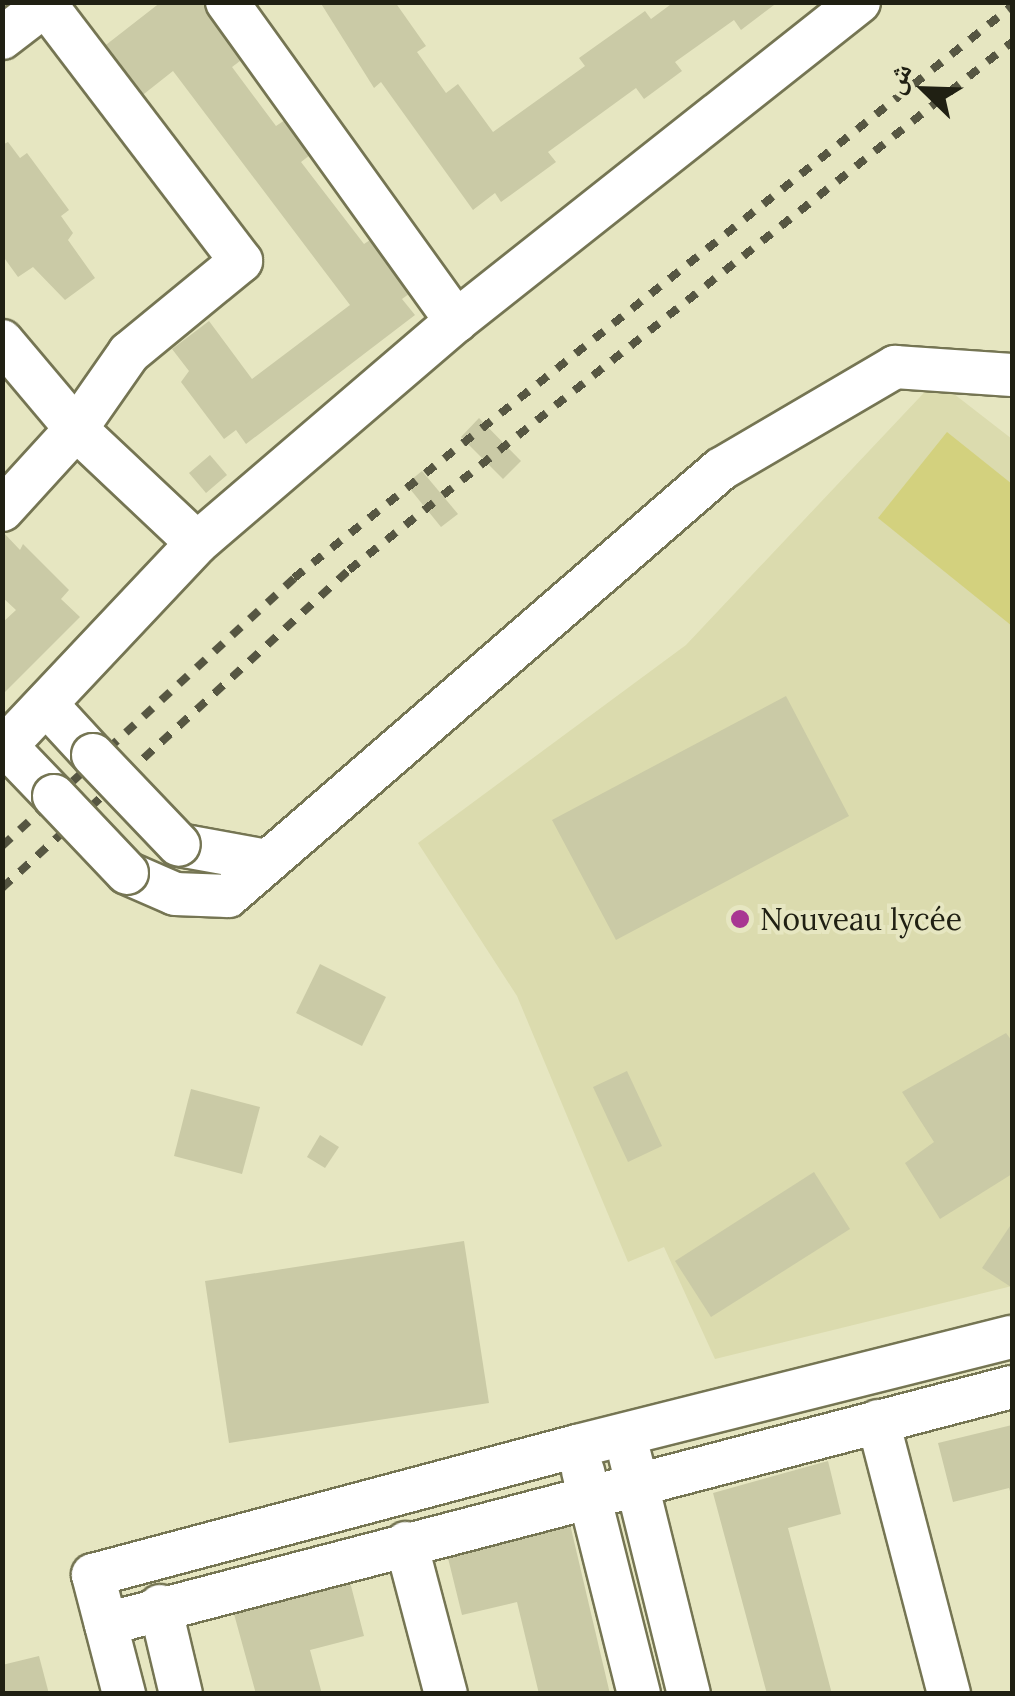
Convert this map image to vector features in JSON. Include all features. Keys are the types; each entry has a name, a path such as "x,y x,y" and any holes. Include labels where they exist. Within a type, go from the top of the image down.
{"street":[{"path":"227,2 456,321"},
{"path":"859,2 456,321 197,544 4,748 127,873 174,894 228,896 721,469 895,367 1012,375"},
{"path":"2,38 48,4 242,261 129,353 76,429 2,510"},
{"path":"2,341 76,429 197,544"},
{"path":"46,704 179,845 267,861"},
{"path":"124,1694 93,1575 577,1446 1012,1337"},
{"path":"106,1624 160,1606 1012,1386"},
{"path":"878,1421 949,1694"},
{"path":"624,1434 689,1694"},
{"path":"577,1446 639,1694"},
{"path":"406,1544 446,1694"},
{"path":"160,1606 181,1694"}],"shaded area":[{"name":"Nouveau lycée","path":"936,380 1012,439 1012,1286 715,1359 664,1247 628,1262 517,996 418,843 686,645"},
{"path":"947,432 1012,484 1012,626 878,518"}],"building":[{"path":"161,2 209,2 248,55 232,67 276,126 288,118 314,152 301,162 364,244 373,238 413,291 402,299 415,315 246,444 236,430 224,439 181,382 189,371 172,349 209,321 252,379 350,305 173,71 130,105 93,55"},
{"path":"320,2 395,2 426,46 417,52 446,93 458,84 493,132 585,66 579,58 645,11 651,19 674,2 778,2 741,30 734,20 675,62 682,71 644,99 636,88 548,152 556,162 501,202 495,193 473,210 381,82 374,88"},
{"path":"8,142 20,158 27,153 69,210 61,216 73,233 68,240 95,278 65,300 33,267 18,277 2,255 2,145"},
{"path":"479,418 521,461 503,479 461,437"},
{"path":"210,455 227,475 206,493 189,473"},
{"path":"422,471 458,514 441,527 406,484"},
{"path":"2,531 20,550 23,544 69,590 61,599 80,617 2,695 2,623 16,610 2,597"},
{"path":"786,696 849,816 616,940 552,820"},
{"path":"320,964 386,997 362,1046 296,1013"},
{"path":"1006,1033 1012,1041 1012,1174 940,1219 905,1163 934,1142 902,1092"},
{"path":"627,1071 662,1146 628,1162 593,1087"},
{"path":"191,1089 260,1107 242,1174 174,1156"},
{"path":"320,1135 339,1147 325,1168 307,1157"},
{"path":"814,1172 850,1229 711,1317 675,1261"},
{"path":"1012,1223 1012,1285 1011,1287 982,1268"},
{"path":"464,1241 489,1403 229,1443 205,1281"},
{"path":"1012,1425 1012,1498 1009,1488 953,1502 938,1443"},
{"path":"828,1461 841,1514 788,1528 832,1694 767,1694 713,1493"},
{"path":"570,1524 610,1694 539,1694 517,1602 462,1615 447,1554"},
{"path":"350,1582 364,1636 310,1650 322,1694 256,1694 234,1614"},
{"path":"39,1656 49,1694 2,1694 2,1665"}],"railway":[{"path":"2,846 294,578 1012,6"},
{"path":"2,888 349,570 1012,42"}],"place":[{"name":"Nouveau lycée","path":"740,919"}]}
